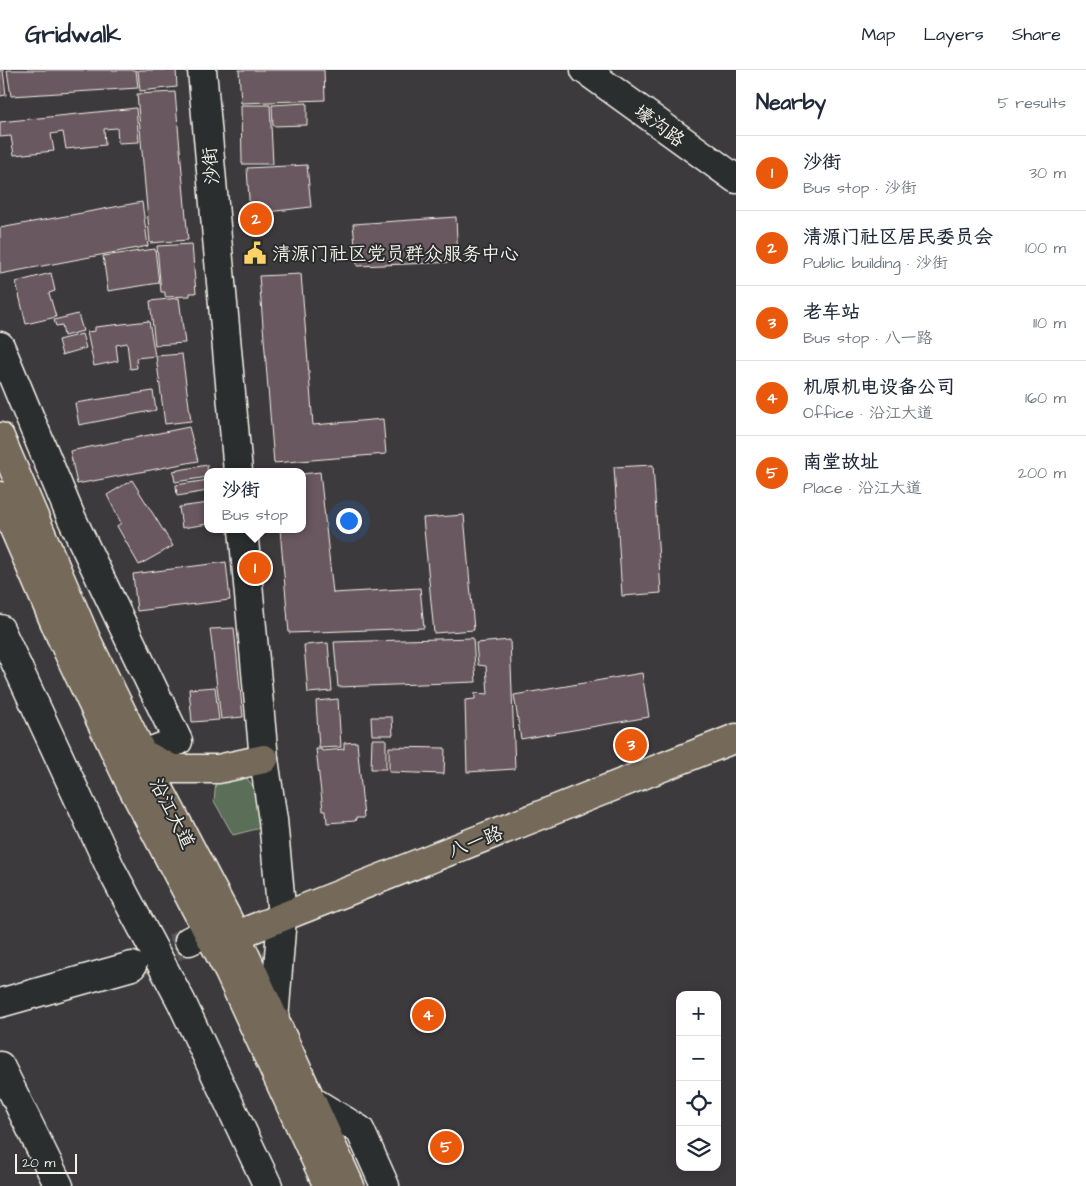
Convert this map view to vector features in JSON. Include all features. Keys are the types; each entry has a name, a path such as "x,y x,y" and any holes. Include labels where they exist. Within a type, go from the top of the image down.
{"main road":[{"name":"沿江大道","path":"0,437 87,642 143,754 212,938 274,1020 350,1186"},
{"name":"沿江大道","path":"0,496 61,637 122,766 212,938 328,1186"},
{"name":"八一路","path":"212,938 282,917 736,738"},
{"path":"143,754 172,769 218,769 264,759"}],"street":[{"name":"沙街","path":"202,70 238,468"},
{"name":"壕沟路","path":"585,70 736,179"},
{"path":"0,346 71,517 178,741 143,754"},
{"path":"243,533 264,759 273,820 282,917 274,1020"},
{"path":"0,630 111,869 181,1001 268,1186"},
{"path":"0,1003 132,966"},
{"path":"0,1066 59,1186"},
{"path":"309,1099 360,1130 385,1186"}],"green space":[{"path":"241,771 256,790 260,828 233,835 214,801 216,782"}],"building":[{"path":"0,70 3,70 6,95 0,96"},
{"path":"7,70 136,70 138,88 11,96"},
{"path":"138,70 176,70 177,87 140,91"},
{"path":"239,70 324,70 325,100 241,103"},
{"path":"175,92 188,240 150,243 137,94"},
{"path":"307,103 307,125 273,126 272,105"},
{"path":"241,105 270,105 273,164 242,164"},
{"path":"136,108 139,142 118,143 117,128 104,129 105,145 66,149 63,132 51,134 54,151 14,155 11,136 0,137 0,122"},
{"path":"307,165 311,207 250,214 247,168"},
{"path":"142,202 148,246 0,274 0,228"},
{"path":"456,217 458,262 357,266 353,224"},
{"path":"192,244 196,293 190,293 190,296 165,297 165,292 161,292 157,246"},
{"path":"155,249 159,283 108,291 103,256"},
{"path":"51,273 55,291 49,293 56,317 26,324 16,282"},
{"path":"301,274 313,425 383,419 386,454 274,463 259,276"},
{"path":"179,298 185,343 155,345 150,301"},
{"path":"78,314 83,331 64,336 62,325 56,326 54,320"},
{"path":"149,321 155,356 136,358 137,368 130,369 127,343 116,345 118,361 94,366 87,332 95,331 95,327"},
{"path":"82,334 86,348 62,355 58,340"},
{"path":"182,354 191,421 165,424 156,356"},
{"path":"153,391 156,410 79,425 75,403"},
{"path":"189,427 198,461 77,484 70,451"},
{"path":"207,465 207,468 204,468 204,478 175,482 173,471"},
{"path":"653,465 661,593 622,596 614,467"},
{"path":"320,472 333,593 420,588 424,628 289,633 280,533 306,533 306,474"},
{"path":"132,480 173,546 139,565 117,526 121,523 107,495"},
{"path":"204,481 204,492 177,496 176,485"},
{"path":"204,504 204,525 182,528 179,507"},
{"path":"464,515 474,630 434,633 423,518"},
{"path":"226,562 230,600 137,611 133,574"},
{"path":"234,628 243,717 221,719 210,629"},
{"path":"473,638 476,682 338,687 334,642"},
{"path":"510,640 515,769 467,772 465,700 475,699 475,693 488,694 486,666 478,665 476,643"},
{"path":"328,643 332,691 308,693 304,645"},
{"path":"642,673 649,717 521,739 514,695"},
{"path":"215,687 219,720 192,722 189,689"},
{"path":"338,699 341,747 319,748 316,701"},
{"path":"371,717 392,717 393,735 372,735"},
{"path":"372,739 386,739 386,769 371,769"},
{"path":"357,742 364,818 356,818 355,821 327,823 326,810 323,810 316,749 321,749 322,751 344,749 344,743"},
{"path":"389,747 445,748 444,774 389,772"}],"tunnel":[{"path":"135,964 189,941"}],"place":[{"name":"清源门社区居民委员会","path":"256,219"},
{"name":"清源门社区党员群众服务中心","path":"255,253"},
{"name":"沙街","path":"255,568"},
{"name":"老车站","path":"631,745"},
{"name":"机原机电设备公司","path":"428,1015"},
{"name":"南堂故址","path":"446,1147"}]}
